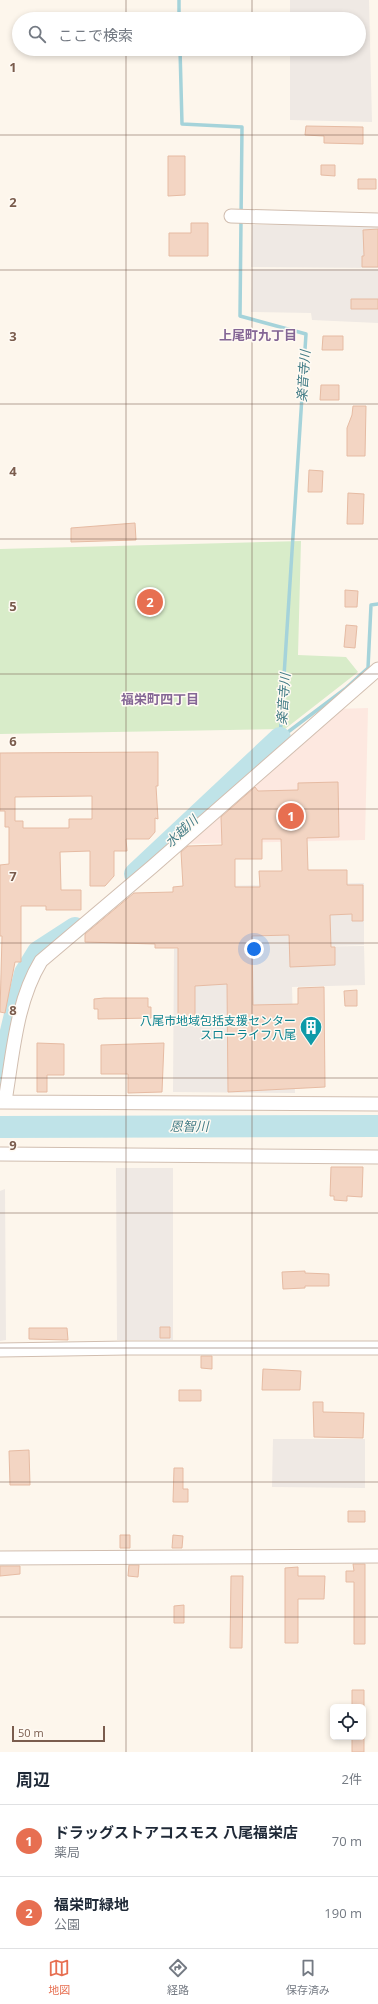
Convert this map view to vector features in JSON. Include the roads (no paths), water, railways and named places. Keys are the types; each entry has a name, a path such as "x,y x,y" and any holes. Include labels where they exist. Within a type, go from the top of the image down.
{"street":[{"path":"231,216 378,220"},
{"path":"378,669 152,867 41,961 31,978 24,996 2,1102 378,1104"},
{"path":"0,1154 378,1157"},
{"path":"0,1350 127,1348 378,1348"},
{"path":"0,1558 378,1556"}],"waterway":[{"name":"楽音寺川","path":"179,0 179,12"},
{"name":"楽音寺川","path":"180,56 182,124 242,127 240,316 306,334 280,738"},
{"name":"水越川","path":"280,738 345,689 368,668 371,605 378,604"},
{"name":"水越川","path":"135,874 280,738"},
{"name":"水越川","path":"0,1077 25,973 38,952 75,928"},
{"name":"恩智川","path":"0,1127 378,1126"}],"place":[{"name":"福栄町緑地","path":"150,602"},
{"name":"ドラッグストアコスモス 八尾福栄店","path":"291,816"},
{"name":"八尾市地域包括支援センター スローライフ八尾","path":"311,1046"}],"district":[{"name":"上尾町九丁目","path":"258,335"},
{"name":"福栄町四丁目","path":"160,699"}]}
